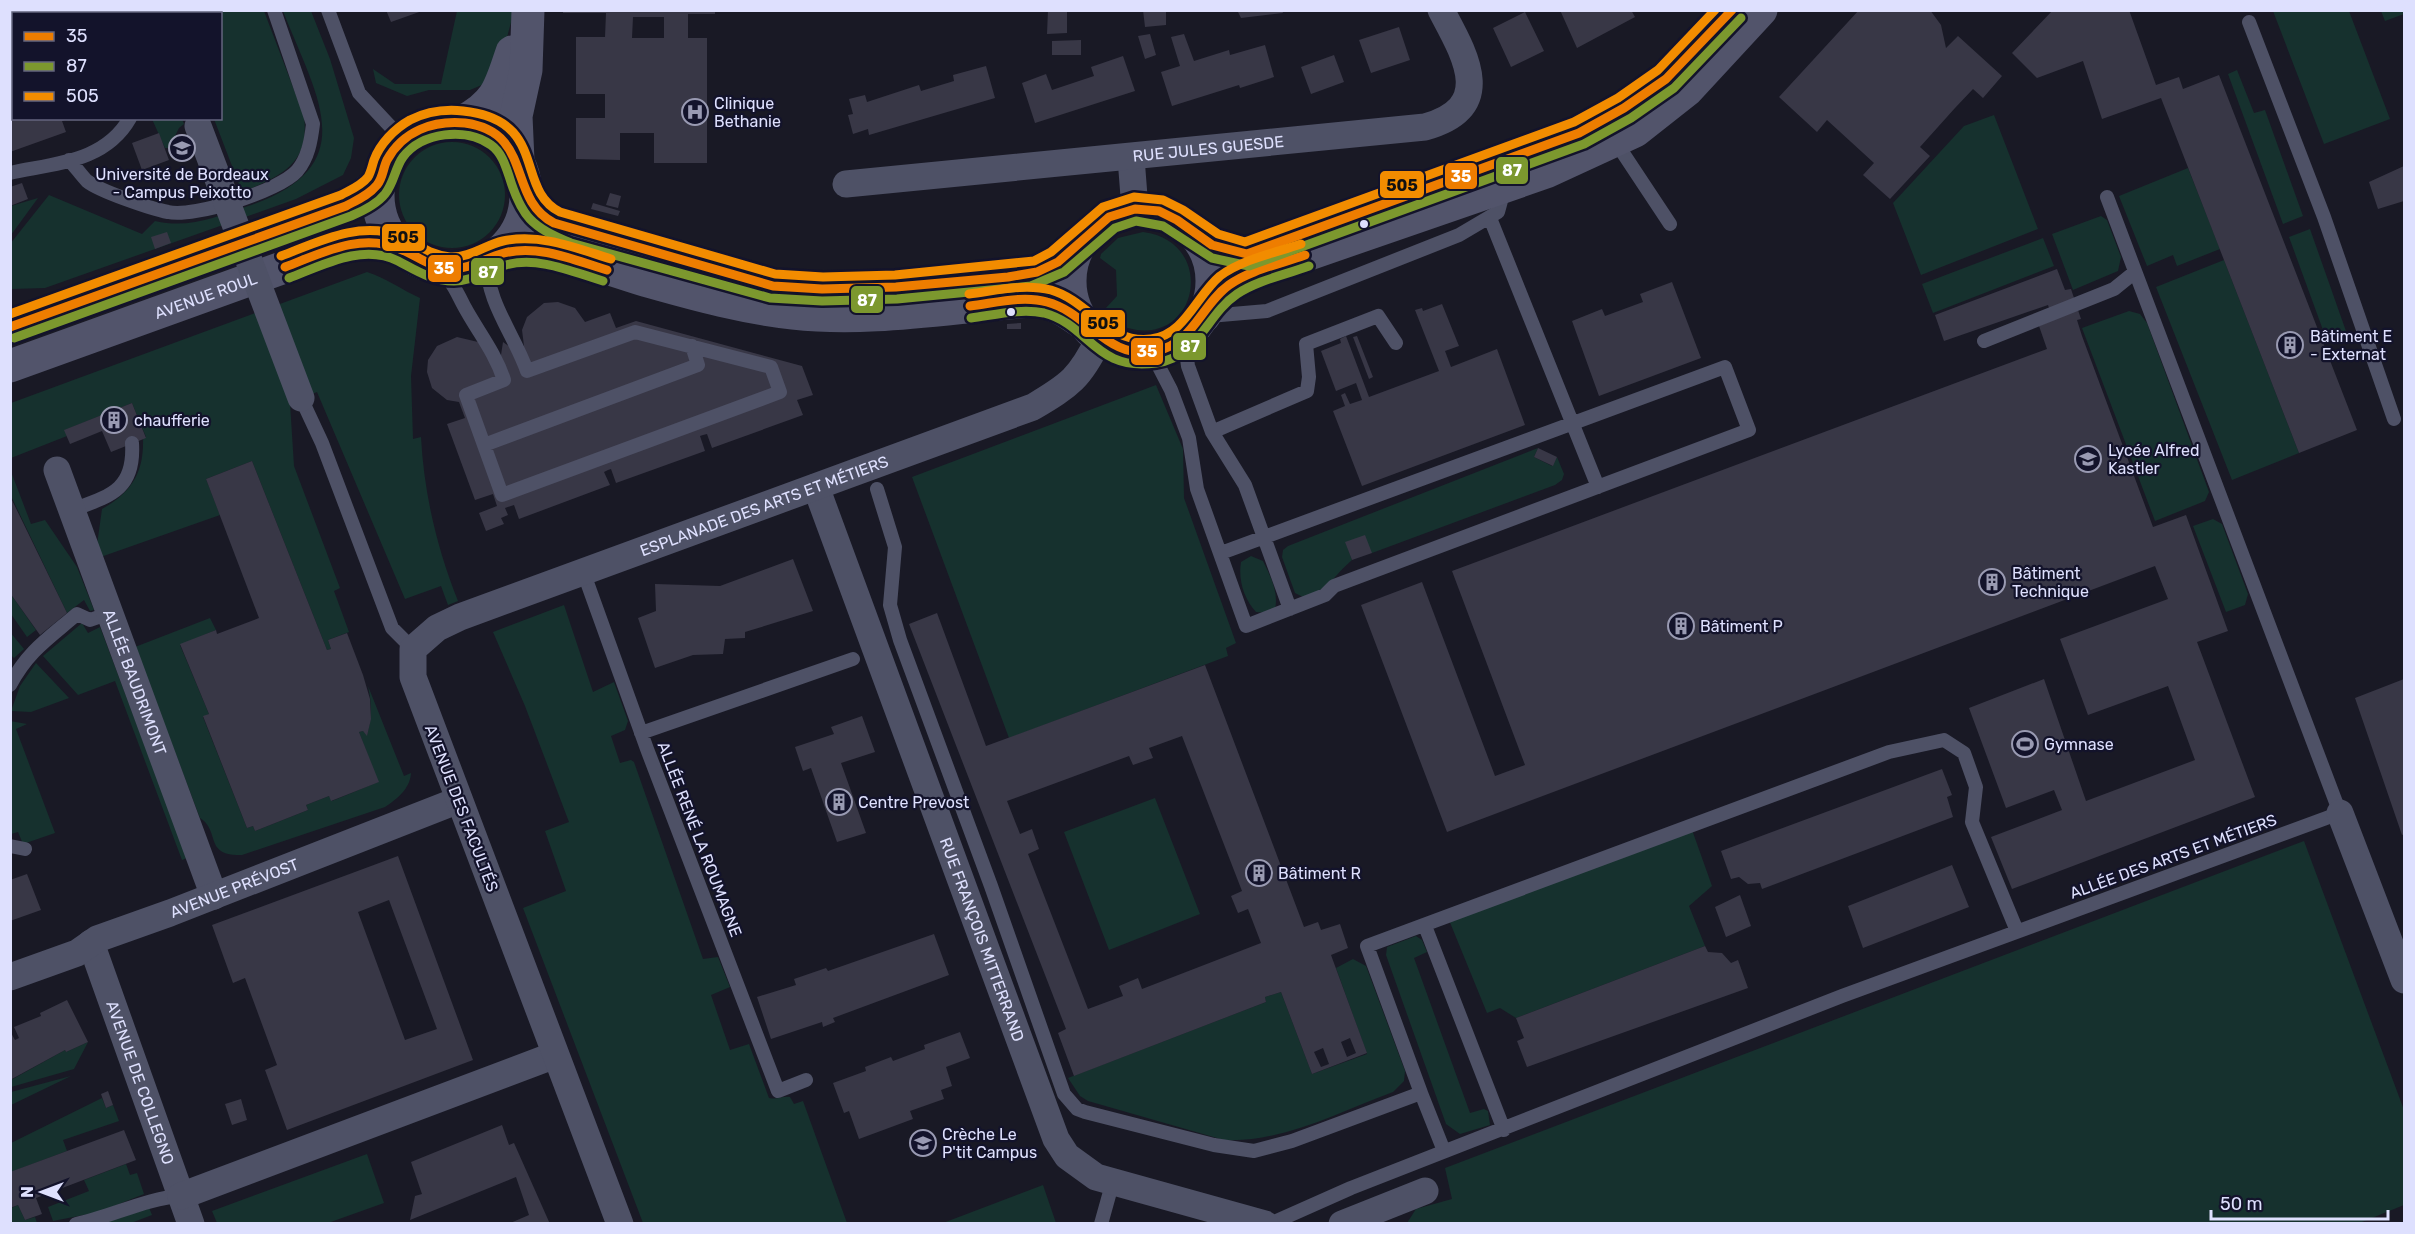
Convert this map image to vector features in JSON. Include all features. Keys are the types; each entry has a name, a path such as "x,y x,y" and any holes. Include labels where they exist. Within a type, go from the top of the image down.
{"street":[{"path":"464,121 483,111 499,92 527,10"},
{"path":"527,10 526,70 516,116 518,161 526,193 539,214 549,221 574,231 745,280 802,290 864,291 1029,274 1059,261 1096,225 1114,214 1135,209 1156,210 1176,218 1221,249 1247,254 1494,177"},
{"name":"RUE JULES GUESDE","path":"846,184 1131,158 1425,127 1444,122 1459,110 1468,90 1470,73 1466,57 1441,10"},
{"path":"1609,130 1666,79 1732,10"},
{"path":"518,161 505,142 486,128 464,121 444,121 422,127 402,139 387,159 379,183 379,207 387,231 402,250 422,263 437,268 455,270 524,250 551,254 676,289 791,313 841,316 1033,301 1048,302 1060,307 1117,348 1137,352 1155,351 1173,345 1196,325 1215,297 1229,285 1254,273 1494,177 1579,133 1609,130 1635,131 1687,90 1761,10"},
{"path":"198,126 301,399"},
{"path":"1131,158 1135,209"},
{"path":"10,327 317,218 352,203 379,183"},
{"path":"492,258 513,238 523,217 526,193"},
{"path":"1193,231 1206,250 1212,272 1212,294 1196,325"},
{"name":"AVENUE ROUL","path":"13,364 354,242 378,243 402,250"},
{"path":"1081,242 1072,262 1070,283 1074,305 1092,331"},
{"name":"ESPLANADE DES ARTS ET MÉTIERS","path":"412,650 425,637 447,622 1033,407 1061,390 1084,369 1092,331"},
{"name":"ALLÉE BAUDRIMONT","path":"57,470 214,896"},
{"name":"RUE FRANÇOIS MITTERRAND","path":"816,487 1056,1139 1067,1156 1096,1177 1265,1224"},
{"name":"AVENUE DES FACULTÉS","path":"412,650 413,677 620,1224"},
{"name":"AVENUE PRÉVOST","path":"10,977 77,953 91,943 459,800"},
{"path":"2340,813 2404,980"},
{"name":"AVENUE DE COLLEGNO","path":"91,943 191,1224"},
{"path":"181,1196 555,1055"},
{"path":"1342,1224 1384,1216 1425,1191"}],"lane":[{"path":"69,160 88,182 142,205 169,213 189,214 206,210 252,195 296,172 311,143 313,124 306,97 273,10"},
{"path":"328,10 359,93 402,139"},
{"path":"2248,22 2324,217 2394,419"},
{"path":"10,172 69,160 104,149 121,133 129,120"},
{"path":"1609,130 1671,224"},
{"path":"1290,609 1262,538 1245,485 1212,432 1188,366 1186,351 1196,325 1267,311 1459,235 1498,212 1501,201 1494,177"},
{"path":"2107,197 2340,813"},
{"path":"1490,218 1575,423 1598,487"},
{"path":"492,258 490,290 519,348 527,370"},
{"path":"437,268 454,283 464,306 496,357 504,380"},
{"path":"1984,341 2114,289 2135,272"},
{"path":"1212,432 1307,391 1309,378 1306,345 1378,316 1396,343"},
{"path":"635,332 692,346 771,367 780,392 502,495 466,395 527,370 635,332"},
{"path":"484,446 698,365 692,346"},
{"path":"1137,352 1157,363 1165,374 1190,438 1197,489 1246,626 1325,595 1335,586 1749,430 1725,367 1221,553"},
{"path":"301,399 322,443 393,628 412,650"},
{"path":"72,510 105,498 126,483 133,461 132,443"},
{"path":"878,489 895,547 890,605 894,623 991,886 1064,1094 1070,1103 1084,1112 1214,1146 1254,1150 1292,1141 1421,1094"},
{"name":"ALLÉE RENÉ LA ROUMAGNE","path":"583,571 641,733 778,1091 806,1080"},
{"path":"10,685 22,663 77,614 90,620 110,612"},
{"path":"641,733 854,659"},
{"path":"1444,1151 1367,946 1889,752 1944,740 1964,753 1976,787 1972,822 2017,931"},
{"name":"ALLÉE DES ARTS ET MÉTIERS","path":"1270,1224 1444,1151 1504,1130 2017,931 2340,813"},
{"path":"10,846 25,849"},
{"path":"1425,926 1504,1130"},
{"path":"1101,1224 1113,1181"},
{"path":"76,1224 101,1219 167,1196 181,1196"}],"green space":[{"path":"264,11 304,116 305,132 302,146 290,166 269,180 242,192 214,120 222,120 222,12 183,12"},
{"path":"283,11 311,11 330,59 354,138 351,158 343,175 296,199 45,288 11,289 10,244 49,195 142,234 155,221 191,223 248,206 285,190 308,171 320,149 322,125 318,100"},
{"path":"457,11 514,11 496,79 470,90 429,90 407,96 376,83 373,69 395,84 441,84"},
{"path":"2273,11 2349,11 2390,119 2324,144"},
{"path":"2381,11 2404,11 2404,14 2385,21"},
{"path":"2237,70 2254,113 2265,110 2303,216 2283,224 2228,74"},
{"path":"1994,115 2038,229 1921,275 1893,203 1964,126"},
{"path":"152,120 182,120 184,124 179,128 169,148 165,148"},
{"path":"452,142 472,146 489,158 501,175 505,195 501,215 489,232 472,244 452,248 432,244 415,232 403,215 399,195 403,175 415,158 432,146"},
{"path":"2188,168 2220,249 2177,266 2173,255 2147,266 2119,196"},
{"path":"38,198 11,235 11,206"},
{"path":"2101,216 2107,220 2121,257 2118,271 2073,290 2052,234"},
{"path":"2310,229 2347,334 2327,341 2289,237"},
{"path":"1143,232 1166,239 1181,252 1189,269 1191,287 1186,305 1175,319 1159,328 1137,330 1111,320 1105,313 1105,309 1117,296 1116,270 1100,258 1101,254 1118,238"},
{"path":"2043,238 2054,266 1933,313 1922,284"},
{"path":"2224,260 2299,453 2232,480 2156,287"},
{"path":"367,272 420,298 411,376 413,439 421,437 425,479 433,520 458,601 448,605 441,586 405,599 317,392 290,403 294,466 340,588 334,591 349,632 328,640 331,649 327,650 252,461 206,479 220,515 95,559 102,509 128,489 134,481 141,462 143,439 146,437 132,403 65,430 67,436 11,458 11,403"},
{"path":"2129,311 2140,314 2147,323 2209,492 2205,501 2155,521 2082,328"},
{"path":"1156,385 1183,449 1184,498 1236,643 1226,648 1228,656 1009,738 912,477"},
{"path":"1538,448 1534,457 1552,466 1557,457 1564,474 1562,480 1555,485 1372,553 1346,543 1352,560 1331,582 1320,590 1303,597 1295,593 1282,557 1283,550 1288,546"},
{"path":"10,469 31,524 45,520 77,567 94,610 90,611 84,600 67,613 11,496"},
{"path":"2213,519 2222,524 2248,594 2245,605 2226,612 2193,526"},
{"path":"1251,556 1263,561 1273,584 1276,603 1275,609 1269,613 1256,612 1243,589 1240,576 1241,562"},
{"path":"10,593 36,630 27,637 11,614"},
{"path":"564,605 593,692 614,682 628,721 625,730 611,736 620,763 631,760 634,762 703,959 718,957 730,987 711,995 730,1050 749,1044 769,1098 790,1097 794,1104 803,1101 847,1223 643,1223 523,908 566,891 545,831 569,822 525,706 493,632"},
{"path":"210,618 216,630 180,645 209,714 203,717 247,828 253,826 255,831 308,810 306,805 329,796 332,801 378,782 359,732 363,731 367,735 370,723 371,705 368,686 404,776 411,773 402,793 385,807 242,855 230,854 217,847 210,829 200,818 135,647"},
{"path":"82,623 88,633 100,627 187,858 182,860 115,681 78,695 43,656"},
{"path":"10,632 24,649 14,658 11,655"},
{"path":"36,663 69,698 31,712 11,711 20,686"},
{"path":"10,721 27,724 16,729 55,833 23,844 18,832 11,834"},
{"path":"1155,798 1200,914 1109,950 1064,832"},
{"path":"1691,827 1712,886 1689,906 1705,946 1516,1018 1500,1008 1487,1013 1449,920"},
{"path":"2304,841 2404,1110 2404,1205 2357,1224 1407,1223 1416,1209 1452,1199 1445,1168"},
{"path":"1416,936 1422,940 1427,952 1414,958 1470,1113 1484,1109 1488,1111 1490,1125 1460,1134 1446,1124 1386,955 1387,947"},
{"path":"1353,959 1366,966 1405,1071 1404,1081 1393,1092 1289,1131 1246,1140 1224,1140 1088,1101 1080,1096 1068,1078 1266,1002 1265,997 1281,992 1312,1074 1367,1054 1336,968"},
{"path":"88,1042 74,1069 11,1087 11,1080 65,1050 66,1052"},
{"path":"71,1076 11,1105 11,1092"},
{"path":"102,1098 106,1108 113,1105 119,1121 63,1140 67,1151 11,1172 11,1143"},
{"path":"367,1154 384,1203 328,1223 217,1223 212,1211"},
{"path":"126,1164 130,1175 137,1173 144,1194 99,1212 53,1221 48,1207 89,1191 84,1180"},
{"path":"1043,1185 1056,1223 943,1223"},
{"path":"18,1205 25,1220 35,1217 37,1223 11,1224 11,1208"},
{"path":"148,1205 152,1215 131,1223 95,1224"}],"building":[{"path":"10,10 80,10 80,12 12,12 12,120 65,120 62,121 66,132 10,152"},
{"path":"386,10 422,10 422,11 391,22"},
{"path":"563,10 715,10 715,14 688,14 688,38 707,38 707,163 654,163 654,133 620,133 620,160 576,159 576,118 605,118 605,94 576,94 576,37 605,37 606,13 563,13","holes":["633,17 664,17 664,38 632,38"]},
{"path":"1048,10 1067,10 1067,33 1047,34"},
{"path":"1143,10 1166,10 1166,25 1145,27"},
{"path":"1237,10 1282,10 1283,13 1241,18"},
{"path":"1560,10 1631,10 1635,17 1577,48"},
{"path":"1859,10 1930,10 1941,25 1946,48 1958,36 2002,76 1983,98 1973,89 1955,108 1920,147 1930,156 1890,199 1863,175 1874,163 1827,120 1817,132 1779,97"},
{"name":"Bâtiment E - Externat","path":"2053,10 2129,10 2156,85 2179,77 2183,89 2219,75 2357,430 2299,453 2161,98 2102,119 2083,61 2037,78 2012,53"},
{"path":"1525,12 1544,51 1511,67 1493,28"},
{"path":"1399,27 1410,60 1371,73 1359,40"},
{"path":"1150,34 1156,55 1145,59 1138,36"},
{"path":"1184,34 1194,61 1229,50 1230,55 1265,45 1274,77 1240,88 1239,85 1172,106 1161,72 1180,66 1171,37"},
{"path":"1081,40 1081,55 1052,55 1052,41"},
{"path":"1334,55 1344,82 1311,94 1301,67"},
{"path":"1123,56 1135,91 1035,123 1022,83 1046,74 1052,90 1094,76 1091,67"},
{"path":"986,66 995,98 869,135 868,129 853,134 848,115 853,114 849,99 865,95 867,102 919,85 921,91 954,81 953,75"},
{"path":"159,133 169,160 142,170 132,143"},
{"path":"2404,166 2404,201 2378,209 2369,182"},
{"path":"22,183 28,199 10,206 10,187"},
{"path":"610,193 621,196 618,208 606,205"},
{"path":"593,203 620,211 618,216 591,209"},
{"path":"167,232 171,243 155,249 151,237"},
{"path":"2057,269 2065,290 2071,289 2081,319 2077,320 2082,336 2153,527 2186,515 2228,631 2197,642 2255,797 2012,889 1991,837 2062,810 2054,790 2006,808 1969,708 2044,679 2086,801 2195,760 2168,686 2088,715 2060,639 2168,599 2155,566 1447,832 1361,605 1422,582 1495,776 1525,765 1452,571 2047,349 2039,326 2053,320 2048,305 1944,341 1935,315"},
{"path":"1672,282 1701,358 1599,396 1572,321 1602,309 1605,316 1643,302 1640,294"},
{"path":"558,302 575,308 585,322 610,313 616,328 636,321 802,366 813,395 797,400 803,415 712,448 707,434 700,436 705,451 616,483 611,469 608,470 604,472 610,485 519,519 514,505 505,508 508,515 501,518 504,524 486,531 479,513 497,506 493,494 475,500 447,424 465,418 459,402 447,400 432,388 427,372 428,360 437,346 457,337 478,342 491,358 501,355 503,342 514,350 524,346 522,330 527,317 544,303"},
{"path":"1442,304 1459,346 1445,351 1451,367 1497,349 1525,425 1362,486 1333,411 1345,406 1341,395 1345,393 1350,404 1362,400 1356,383 1336,391 1321,351 1341,343 1340,339 1346,336 1369,397 1439,371 1415,310 1422,308 1423,311"},
{"path":"1021,323 1021,329 1007,329 1007,324"},
{"path":"1357,336 1373,377 1369,379 1353,337"},
{"name":"chaufferie","path":"132,403 146,438 111,452 102,431 70,444 64,430"},
{"path":"1538,448 1557,457 1553,466 1534,457"},
{"path":"252,461 327,650 331,649 328,640 347,633 370,699 371,719 367,736 363,731 359,732 379,782 331,801 329,796 306,805 308,810 255,831 253,826 247,828 203,716 209,714 180,644 216,630 217,634 259,618 206,479"},
{"path":"10,496 67,613 40,635 10,593"},
{"path":"1365,535 1372,553 1352,560 1345,542"},
{"path":"793,559 813,611 745,632 745,638 725,639 723,654 693,655 655,668 638,618 656,611 655,584 720,586"},
{"name":"Bâtiment R","path":"937,613 986,746 1205,665 1304,927 1318,922 1321,930 1340,924 1348,948 1331,955 1367,1053 1312,1074 1281,992 1265,997 1266,1002 1074,1076 1058,1033 1066,1029 909,624","holes":["1182,736 1242,891 1231,896 1238,913 1248,909 1261,943 1142,989 1138,978 1119,986 1123,996 1088,1009 1028,854 1039,849 1032,829 1020,834 1007,801 1129,756 1133,765 1153,758 1149,748","1350,1038 1356,1053 1347,1057 1341,1042","1323,1048 1329,1064 1321,1067 1314,1052"]},
{"path":"2404,679 2404,834 2402,835 2355,698"},
{"name":"Centre Prevost","path":"862,716 875,752 841,763 866,833 837,842 811,768 803,771 795,747 834,734 831,727"},
{"path":"1942,769 1952,795 1947,797 1953,817 1762,889 1760,883 1748,884 1739,877 1731,879 1721,851"},
{"path":"398,856 473,1060 287,1130 265,1070 277,1065 245,978 233,983 212,925","holes":["389,900 437,1029 405,1040 358,912"]},
{"path":"1952,865 1969,907 1863,948 1848,906"},
{"path":"27,874 41,910 10,921 10,880"},
{"path":"1740,895 1751,926 1726,937 1715,907"},
{"path":"934,934 949,975 833,1018 835,1022 823,1027 822,1022 771,1039 757,997 796,985 794,979 826,968 828,971"},
{"path":"1705,946 1708,952 1722,953 1731,963 1738,960 1748,988 1527,1067 1517,1041 1524,1038 1516,1018"},
{"path":"67,1000 88,1042 66,1052 65,1050 10,1080 10,1031 15,1040 19,1038 14,1027 41,1016 40,1013"},
{"path":"960,1032 970,1058 946,1067 952,1086 941,1090 944,1099 910,1111 913,1119 859,1139 849,1111 844,1113 833,1083 866,1071 865,1067 891,1057 893,1061 925,1049 924,1045"},
{"path":"108,1091 113,1105 106,1108 101,1094"},
{"path":"241,1099 247,1120 232,1125 225,1104"},
{"path":"502,1125 509,1145 514,1143 550,1224 508,1224 529,1215 516,1177 410,1220 415,1196 422,1194 411,1162"},
{"path":"124,1130 136,1160 36,1198 42,1214 25,1220 18,1205 10,1208 10,1172"}],"transit line":[{"name":"505","path":"10,314 341,195 368,177 380,148 398,128 422,115 449,110 490,117 508,127 527,156 538,188 546,201 560,212 775,274 823,277 895,275 1034,261 1051,252 1103,207 1134,197 1163,200 1183,210 1218,234 1245,242 1574,122 1618,98 1658,70 1715,10"},
{"name":"35","path":"10,327 346,206 374,189 381,179 387,160 401,142 420,130 442,123 465,123 487,129 501,139 511,152 530,198 539,212 554,223 773,286 822,289 896,287 1008,277 1037,272 1058,262 1109,217 1135,209 1159,211 1177,220 1212,245 1247,254 1579,133 1624,108 1666,79 1732,10"},
{"name":"87","path":"14,338 360,212 382,198 400,161 411,149 433,137 457,134 481,139 494,148 504,163 524,211 537,226 547,232 571,243 770,298 822,301 897,299 1031,286 1064,272 1115,228 1136,221 1163,226 1212,258 1249,266 1584,144 1631,118 1674,88 1741,18"},
{"name":"505","path":"281,256 324,239 370,230 400,236 430,252 450,257 471,253 503,241 531,239 571,246 611,259"},
{"name":"35","path":"285,267 342,246 371,243 385,244 431,264 451,269 472,265 504,253 530,250 556,254 607,270"},
{"name":"505","path":"969,294 1020,287 1051,290 1077,303 1111,329 1123,335 1136,339 1151,339 1163,336 1181,323 1212,284 1229,270 1301,244"},
{"name":"87","path":"289,278 329,262 371,254 385,256 425,275 446,281 468,279 506,265 530,262 555,266 603,281"},
{"name":"35","path":"970,306 1019,299 1047,302 1062,308 1111,343 1124,349 1139,352 1156,351 1179,341 1219,293 1229,285 1256,271 1305,255"},
{"name":"87","path":"971,318 1017,312 1044,313 1060,319 1094,346 1119,361 1136,364 1156,363 1182,353 1226,303 1237,294 1263,281 1309,266"}],"place":[{"name":"Clinique Bethanie","path":"695,112"},
{"name":"Université de Bordeaux - Campus Peixotto","path":"182,148"},
{"name":"Bâtiment E - Externat","path":"2290,345"},
{"name":"chaufferie","path":"114,420"},
{"name":"Lycée Alfred Kastler","path":"2088,459"},
{"name":"Bâtiment Technique","path":"1992,582"},
{"name":"Bâtiment P","path":"1681,626"},
{"name":"Gymnase","path":"2025,744"},
{"name":"Centre Prevost","path":"839,802"},
{"name":"Bâtiment R","path":"1259,873"},
{"name":"Crèche Le P'tit Campus","path":"923,1143"}]}
